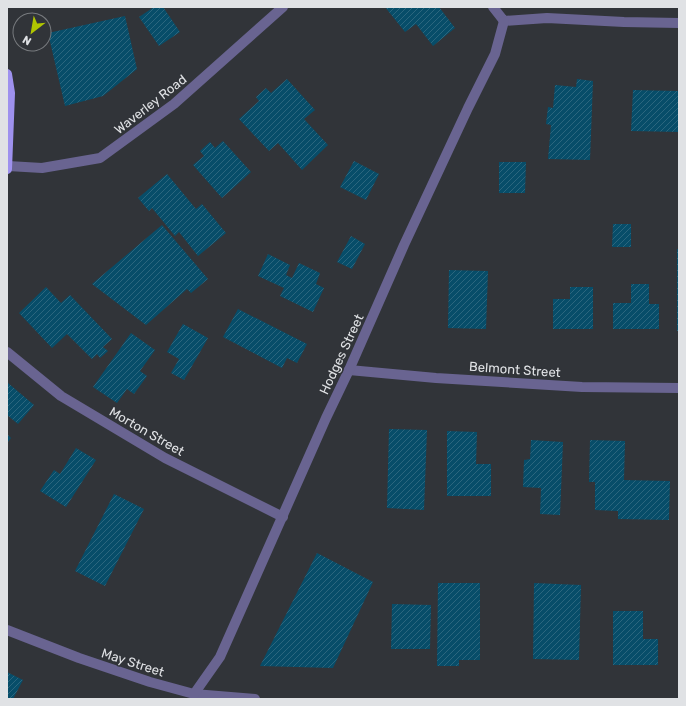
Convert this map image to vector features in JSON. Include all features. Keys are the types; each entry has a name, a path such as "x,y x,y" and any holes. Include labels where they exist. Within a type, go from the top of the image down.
{"main road":[{"path":"7,74 10,93 8,167"}],"street":[{"name":"Waverley Road","path":"8,167 42,168 100,158 174,104 283,7"},
{"path":"493,7 504,21 547,18 679,23"},
{"name":"Hodges Street","path":"194,694 220,657 404,245 495,54 504,21"},
{"name":"Morton Street","path":"7,352 68,400 165,458 283,517"},
{"name":"Belmont Street","path":"349,370 436,378 574,386 679,388"},
{"name":"May Street","path":"7,630 79,658 150,682 194,694 255,699"}],"building":[{"path":"154,7 163,7 180,32 159,46 139,17"},
{"path":"385,7 439,7 455,28 433,46 416,24 405,32"},
{"path":"125,16 137,69 103,96 65,106 52,50 52,32"},
{"path":"287,79 315,110 304,119 328,145 302,170 278,143 269,151 239,119 259,101 256,97 266,88 271,93"},
{"path":"577,79 593,81 590,160 548,159 551,125 546,124 548,107 553,108 555,85 576,87"},
{"path":"633,90 679,91 679,132 631,131"},
{"path":"223,141 251,172 222,198 193,165 204,156 200,151 210,142 215,148"},
{"path":"354,161 379,174 366,200 340,187"},
{"path":"499,162 526,162 525,193 499,193"},
{"path":"167,174 196,209 202,204 226,233 198,256 179,232 175,236 152,208 149,211 138,198"},
{"path":"613,224 631,224 631,247 612,247"},
{"path":"162,225 208,279 191,293 187,289 146,325 92,284"},
{"path":"351,236 365,244 352,269 337,262"},
{"path":"677,249 679,249 679,331 677,331"},
{"path":"268,254 290,265 286,275 292,278 299,263 320,273 316,284 324,288 313,312 280,296 284,288 258,276"},
{"path":"449,270 488,271 486,329 448,328"},
{"path":"631,284 649,284 649,304 659,304 659,329 613,329 613,303 631,303"},
{"path":"46,287 61,303 70,295 112,339 103,347 108,351 100,358 97,354 92,359 67,334 52,348 19,313"},
{"path":"570,287 593,287 593,329 553,329 553,299 570,299"},
{"path":"238,309 307,344 297,363 287,358 282,368 223,337"},
{"path":"183,324 208,338 184,380 171,373 179,359 167,352"},
{"path":"131,333 155,350 140,371 147,376 134,394 127,389 117,403 93,387"},
{"path":"8,383 34,405 18,424 7,415"},
{"path":"389,429 427,430 424,510 387,508"},
{"path":"447,431 477,432 476,464 491,464 491,496 447,496"},
{"path":"7,434 11,438 7,443"},
{"path":"531,440 563,442 560,515 540,514 541,488 523,487 524,460 530,459"},
{"path":"590,440 625,441 624,480 670,481 669,520 618,519 618,511 595,510 595,482 589,482"},
{"path":"76,448 96,460 66,507 40,491 54,470 60,474"},
{"path":"114,494 144,509 105,586 75,571"},
{"path":"317,553 373,582 333,668 260,666"},
{"path":"438,583 480,583 480,660 459,660 459,666 437,666"},
{"path":"534,583 581,585 579,660 533,659"},
{"path":"392,604 431,605 430,649 391,649"},
{"path":"613,611 643,611 643,639 658,639 658,665 613,665"},
{"path":"7,672 23,680 13,699 7,699"}]}
